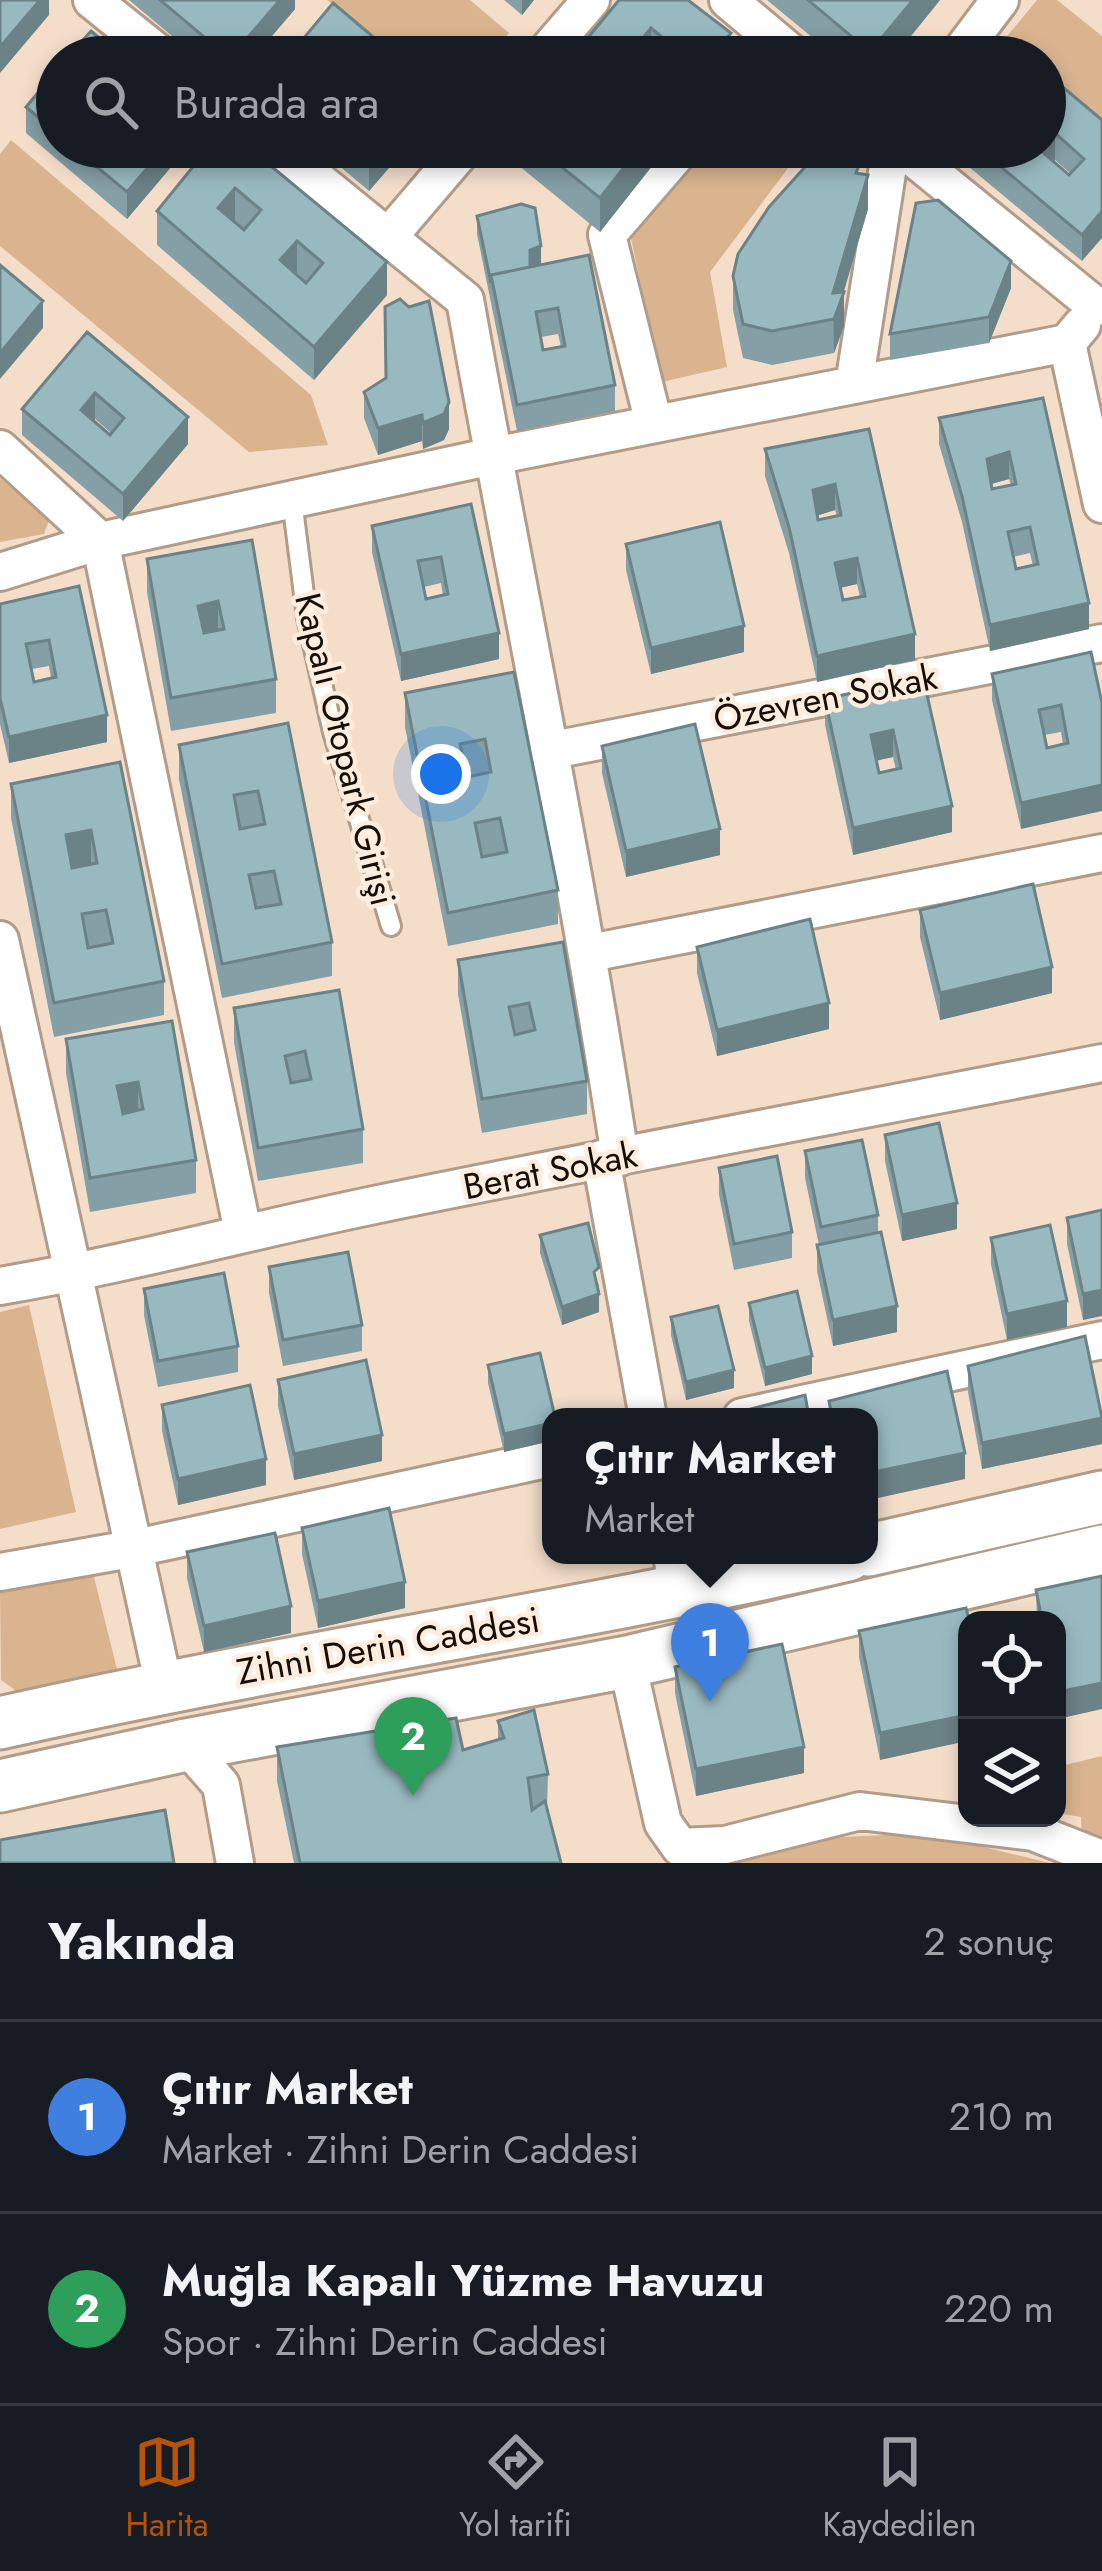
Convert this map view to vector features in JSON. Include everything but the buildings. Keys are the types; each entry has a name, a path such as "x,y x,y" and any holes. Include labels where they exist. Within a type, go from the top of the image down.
{"main road":[{"path":"878,1548 1102,1498"},
{"name":"Zihni Derin Caddesi","path":"1,1783 626,1662 1102,1552"},
{"name":"Zihni Derin Caddesi","path":"0,1723 675,1574 766,1564"},
{"path":"164,1686 186,1745"}],"street":[{"path":"92,0 137,36"},
{"path":"560,36 591,0"},
{"path":"728,0 763,36"},
{"path":"973,36 1000,0"},
{"path":"303,168 465,301 590,953 610,1158 648,1408"},
{"path":"388,236 447,168"},
{"path":"655,424 608,235 665,168"},
{"path":"854,385 892,168"},
{"path":"0,572 100,541 493,456 1067,343 1099,304 923,168"},
{"path":"1067,343 1102,505"},
{"path":"0,449 100,541 244,1232"},
{"name":"Özevren Sokak","path":"548,752 1102,644"},
{"path":"590,953 1102,853"},
{"path":"0,940 164,1686"},
{"name":"Berat Sokak","path":"0,1286 244,1232 1102,1063"},
{"path":"784,1408 1102,1340"},
{"path":"0,1572 131,1549 542,1460"},
{"path":"626,1662 663,1823 680,1847 725,1845 860,1810 1033,1832 1102,1859"},
{"path":"186,1745 221,1785 235,1863"}],"lane":[{"name":"Kapalı Otopark Girişi","path":"292,500 312,641 333,732 391,926"}],"shaded area":[{"path":"327,0 470,0 509,33 507,36 371,36"},
{"path":"1037,0 1057,0 1102,36 1102,119 1066,90 1066,36 1007,36"},
{"path":"11,140 36,161 36,168 44,168 311,395 328,445 249,452 0,246 0,154"},
{"path":"688,168 788,168 710,272 727,367 662,382 630,234"},
{"path":"0,478 49,520 44,534 0,542"},
{"path":"29,1305 76,1512 0,1529 0,1312"},
{"path":"93,1573 117,1669 19,1693 1,1680 0,1588"},
{"path":"1102,1756 1102,1848 1082,1841 1081,1817 1066,1814 1066,1765"},
{"path":"926,1833 1050,1863 722,1863 822,1838"}],"place":[{"name":"Çıtır Market","path":"710,1702"},
{"name":"Muğla Kapalı Yüzme Havuzu","path":"413,1796"}]}
